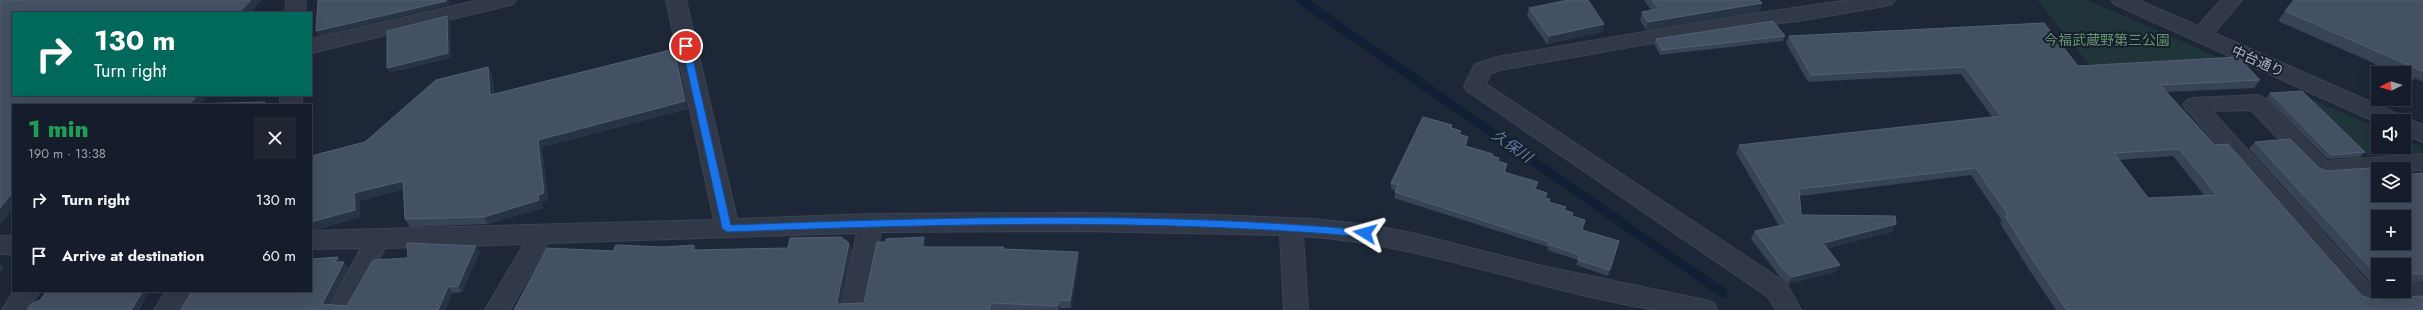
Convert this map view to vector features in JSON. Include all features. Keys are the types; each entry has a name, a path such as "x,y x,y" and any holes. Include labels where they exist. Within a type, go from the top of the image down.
{"street":[{"path":"295,12 296,0"},
{"path":"312,46 506,0"},
{"path":"676,0 727,228"},
{"path":"1789,310 1777,290 1474,86 1482,70 1498,64 1732,23 1798,15 1885,0"},
{"name":"中台通り","path":"2121,0 2378,114"},
{"path":"2202,36 2232,0"},
{"path":"2423,162 2321,169 2256,102 2194,105 2364,295 2423,291"},
{"path":"2411,128 2423,134"},
{"path":"853,310 870,223"},
{"path":"312,240 541,235 870,223 1207,223 1291,227 1350,231 1396,238 1547,277 1628,302 1705,310"},
{"path":"1291,227 1296,310"},
{"path":"497,310 541,235"},
{"path":"340,310 378,239"},
{"path":"0,245 12,245"},
{"path":"14,310 27,292"},
{"path":"166,310 177,292"}],"green space":[{"name":"今福武蔵野第三公園","path":"2037,0 2087,0 2227,61 2094,70"},
{"path":"2309,98 2371,125 2371,154 2404,154 2367,156"},
{"path":"2411,142 2421,147 2422,153 2411,154"}],"building":[{"path":"0,0 251,0 240,12 12,12 12,96 196,96 190,104 12,104 12,193 0,208"},
{"path":"318,0 446,0 446,1 316,31"},
{"path":"1568,0 1588,0 1604,24 1549,36 1529,8"},
{"path":"1652,0 1759,0 1762,3 1648,22 1642,12 1659,9"},
{"path":"2294,0 2423,0 2422,71 2411,66 2285,11"},
{"path":"447,16 448,53 387,68 387,31"},
{"path":"1773,21 1785,36 1662,50 1656,39"},
{"path":"2044,23 2078,66 2238,57 2260,80 2160,85 2215,145 2228,144 2362,296 2372,299 2411,298 2411,297 2423,296 2423,310 2067,310 2005,216 2009,216 1976,168 1799,189 1801,215 1895,216 1896,224 1823,243 1840,265 1792,277 1783,269 1755,231 1787,224 1739,145 2001,116 1965,67 1811,75 1789,36","holes":["2179,149 2217,195 2148,198 2114,153"]},
{"path":"674,49 685,101 538,140 544,193 538,195 539,200 484,217 405,219 403,181 354,193 355,210 312,222 312,156 365,142 436,80 488,67 490,95"},
{"path":"2302,91 2365,152 2331,155 2270,93"},
{"path":"265,102 264,104 190,104"},
{"path":"1423,117 1452,125 1451,128 1461,131 1459,134 1468,137 1465,146 1493,154 1492,156 1499,158 1498,161 1507,164 1504,172 1538,182 1535,189 1547,193 1545,198 1550,199 1549,202 1566,207 1564,210 1573,213 1572,216 1585,220 1582,230 1619,241 1610,270 1578,260 1580,255 1548,244 1549,242 1395,192 1398,185 1391,183"},
{"path":"2290,139 2319,168 2327,171 2371,168 2371,202 2411,202 2411,174 2423,173 2423,274 2412,274 2411,278 2411,258 2371,258 2371,268 2255,142"},
{"path":"841,237 849,243 837,302 838,304 864,303 877,242 886,242 886,239 924,237 922,247 1004,247 1003,249 1078,252 1070,301 1059,300 1058,306 991,303 990,310 514,310 547,248 613,251 616,245 665,247 694,245 693,250 788,248 790,238"},
{"path":"407,243 476,246 458,286 448,287 438,310 181,310 191,292 312,292 312,259 338,257 335,262 344,262 322,304 347,306 373,260 408,258"},
{"path":"46,292 142,292 131,310 27,310 31,304 40,300"}],"waterway":[{"name":"久保川","path":"1301,0 1723,293"}],"route":[{"path":"686,46 727,228 870,223 1214,223 1365,233"}]}
